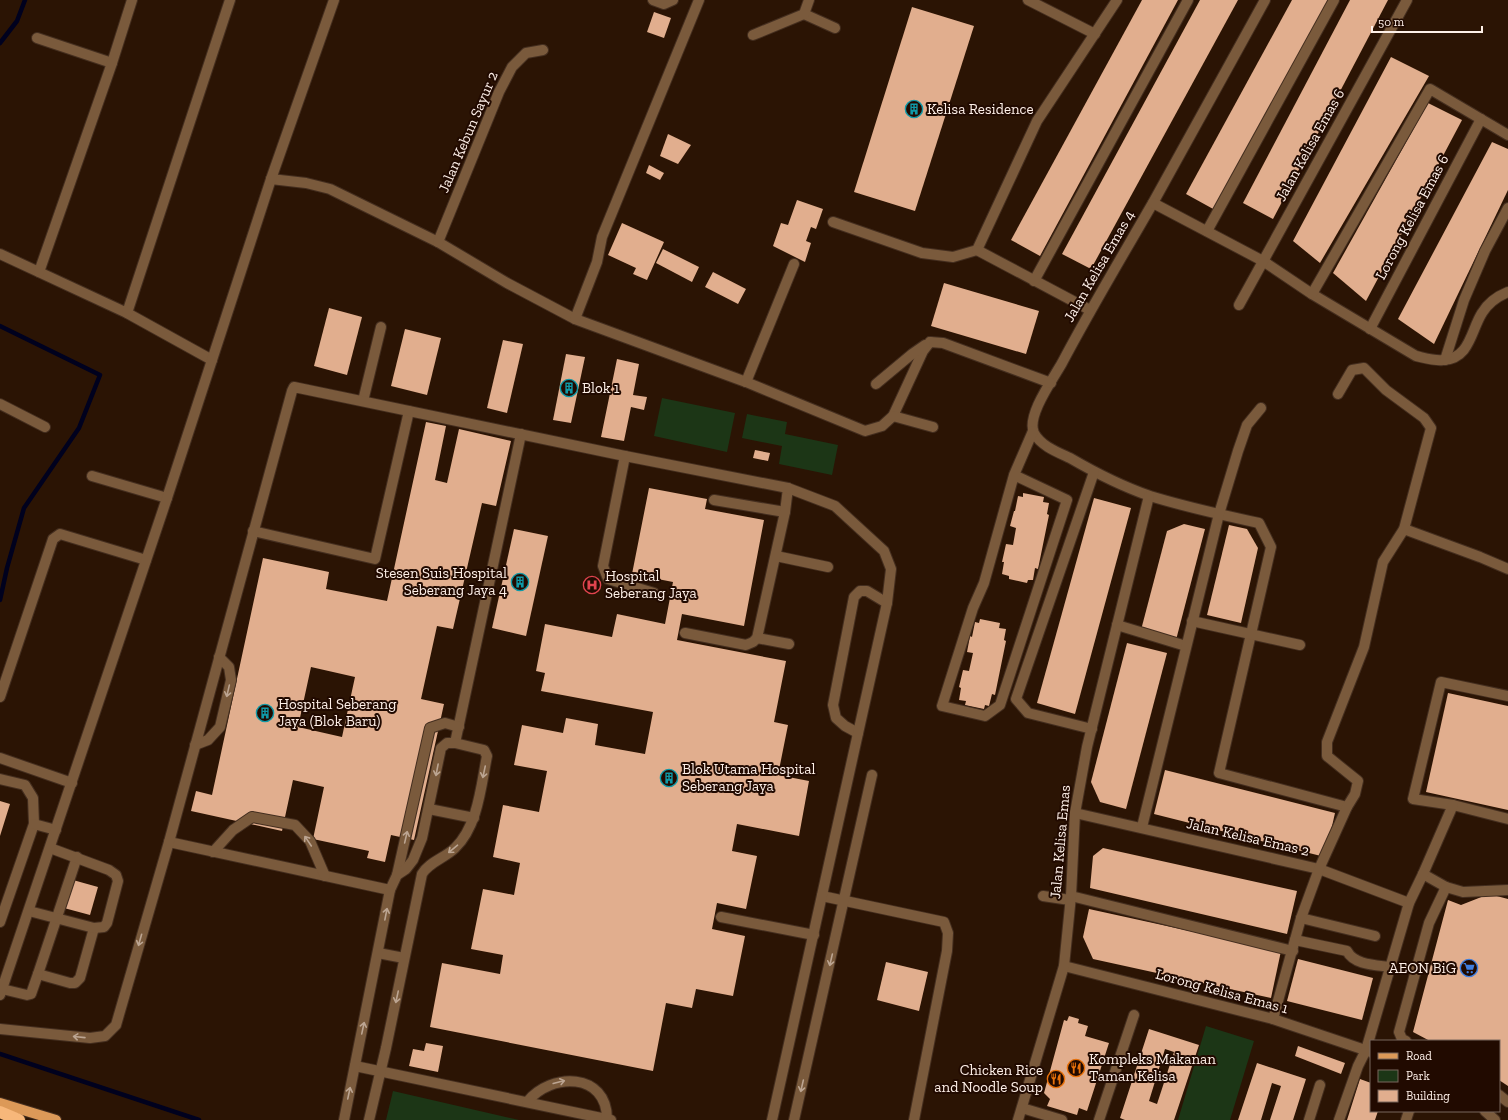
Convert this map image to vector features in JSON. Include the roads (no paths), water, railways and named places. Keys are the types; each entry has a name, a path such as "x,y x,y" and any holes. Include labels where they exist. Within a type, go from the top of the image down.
{"highway":[{"path":"0,1112 19,1120"}],"main road":[{"path":"0,1103 56,1120"}],"street":[{"path":"39,272 112,63 132,0"},
{"path":"127,313 230,0"},
{"path":"77,857 31,994 27,995 1,992 168,498 271,179 334,0"},
{"path":"654,0 664,4 673,0"},
{"path":"575,319 596,262 602,236 699,0"},
{"path":"804,14 809,0"},
{"path":"1028,0 1095,34"},
{"path":"977,250 1037,121 1117,0"},
{"path":"1034,281 1188,0"},
{"name":"Jalan Kelisa Emas 4","path":"1014,475 1067,500 1000,706 985,716 942,706 973,608 984,583 1014,475 1033,431 1032,421 1035,410 1090,310 1153,203 1265,0"},
{"path":"1207,231 1334,0"},
{"name":"Jalan Kelisa Emas 6","path":"1240,305 1407,0"},
{"path":"753,35 804,14 835,28"},
{"path":"37,38 112,63"},
{"name":"Jalan Kebun Sayur 2","path":"438,242 499,92 512,67 526,54 543,50"},
{"path":"1312,294 1430,89 1508,135"},
{"name":"Lorong Kelisa Emas 6","path":"1370,329 1481,119"},
{"path":"271,179 306,183 330,189 438,242 507,283 575,319 746,382 866,431 882,426 893,416 923,351 930,342"},
{"path":"1153,203 1264,261 1312,294 1416,356 1435,360 1445,360 1458,355 1464,350 1482,313 1489,304 1498,296 1508,292"},
{"path":"1445,360 1464,300 1485,251 1508,208"},
{"path":"834,222 922,253 953,257 977,250 1090,310"},
{"path":"0,254 127,313 212,360"},
{"path":"746,382 794,264"},
{"path":"363,402 381,327"},
{"path":"876,384 912,354 930,342 943,343 1051,383"},
{"path":"1273,1019 1301,918 1320,869 1347,807 1355,794 1358,781 1327,756 1327,742 1364,646 1383,562 1404,530 1431,428 1424,418 1386,390 1364,368 1352,370 1338,394"},
{"path":"0,1029 90,1038 105,1036 116,1025 169,842 252,531 294,387 625,456 788,488 835,506 884,551 891,569 887,603 772,1120"},
{"path":"0,404 45,427"},
{"path":"1142,827 1219,514 1247,425 1261,408"},
{"path":"252,531 375,559 409,411"},
{"path":"893,416 933,427"},
{"path":"1033,431 1040,441 1094,472 1149,496 1258,523 1271,547 1219,773 1347,807"},
{"path":"455,743 522,434"},
{"path":"625,456 603,566 608,579 654,593"},
{"path":"1092,729 1028,713 1016,699 1094,472"},
{"path":"92,476 168,498"},
{"path":"685,633 746,645 753,642 757,638 776,556 785,512 788,488"},
{"name":"Jalan Kelisa Emas","path":"1018,1120 1064,966 1071,898 1075,813 1087,747 1149,496"},
{"path":"714,500 785,512"},
{"path":"1404,530 1480,557 1508,569"},
{"path":"0,697 53,539 60,534 146,560"},
{"path":"776,556 828,567"},
{"path":"858,733 844,726 836,718 833,705 854,597 860,590 867,592 887,603"},
{"path":"1192,621 1300,645"},
{"path":"1118,625 1186,646"},
{"path":"757,638 789,644"},
{"path":"195,745 208,740 220,727 231,680 229,667 219,657"},
{"path":"1508,696 1441,682 1413,799 1453,805 1508,818"},
{"path":"344,1120 390,890 397,875 430,728 445,723 459,727"},
{"path":"369,1120 381,1071 422,874 425,867 455,849 468,833 474,818 487,756 484,750 455,743 447,743 441,748 422,838 413,860 406,869 397,875"},
{"path":"0,758 72,784"},
{"path":"794,1120 872,775"},
{"path":"0,779 25,785 33,798 34,824 0,922"},
{"path":"1371,1040 1409,903 1453,805"},
{"path":"429,809 474,818"},
{"name":"Jalan Kelisa Emas 2","path":"1075,813 1142,827 1320,869 1409,903"},
{"path":"213,852 233,830 252,817 295,825 310,841 325,876"},
{"path":"34,824 56,830"},
{"path":"169,842 390,890"},
{"path":"29,911 94,928 104,927 107,923 118,881 116,875 109,870 50,848"},
{"path":"1423,874 1446,886 1463,892 1508,890"},
{"path":"1404,1040 1399,1032 1429,923 1446,886"},
{"path":"822,896 944,922 948,933 947,951 914,1120"},
{"path":"1043,896 1071,898 1293,950"},
{"path":"721,917 814,935"},
{"path":"1301,918 1375,936"},
{"path":"38,974 75,983 80,978 94,928"},
{"path":"1295,940 1347,951 1350,957 1357,961 1390,967"},
{"path":"378,953 404,958"},
{"name":"Lorong Kelisa Emas 1","path":"1064,966 1273,1019 1368,1051"},
{"path":"1099,1120 1134,1015"},
{"path":"1339,1120 1358,1066 1368,1051"},
{"path":"355,1066 609,1120 607,1109 602,1097 593,1088 569,1080 555,1083 534,1093 527,1102"},
{"path":"1309,1120 1320,1085"},
{"path":"1500,1096 1508,1102"},
{"path":"1022,1108 1062,1120"},
{"path":"1486,1112 1495,1120"}],"waterway":[{"path":"0,43 17,21 25,0"},
{"path":"0,326 100,375 79,428 24,508 7,568 0,600"},
{"path":"0,1054 199,1120"}],"place":[{"name":"Kelisa Residence","path":"914,109"},
{"name":"Blok 1","path":"569,388"},
{"name":"Stesen Suis Hospital Seberang Jaya 4","path":"520,582"},
{"name":"Hospital Seberang Jaya","path":"592,585"},
{"name":"Hospital Seberang Jaya (Blok Baru)","path":"265,713"},
{"name":"Blok Utama Hospital Seberang Jaya","path":"669,778"},
{"name":"AEON BiG","path":"1469,968"},
{"name":"Kompleks Makanan Taman Kelisa","path":"1076,1068"},
{"name":"Chicken Rice and Noodle Soup","path":"1056,1079"}]}
